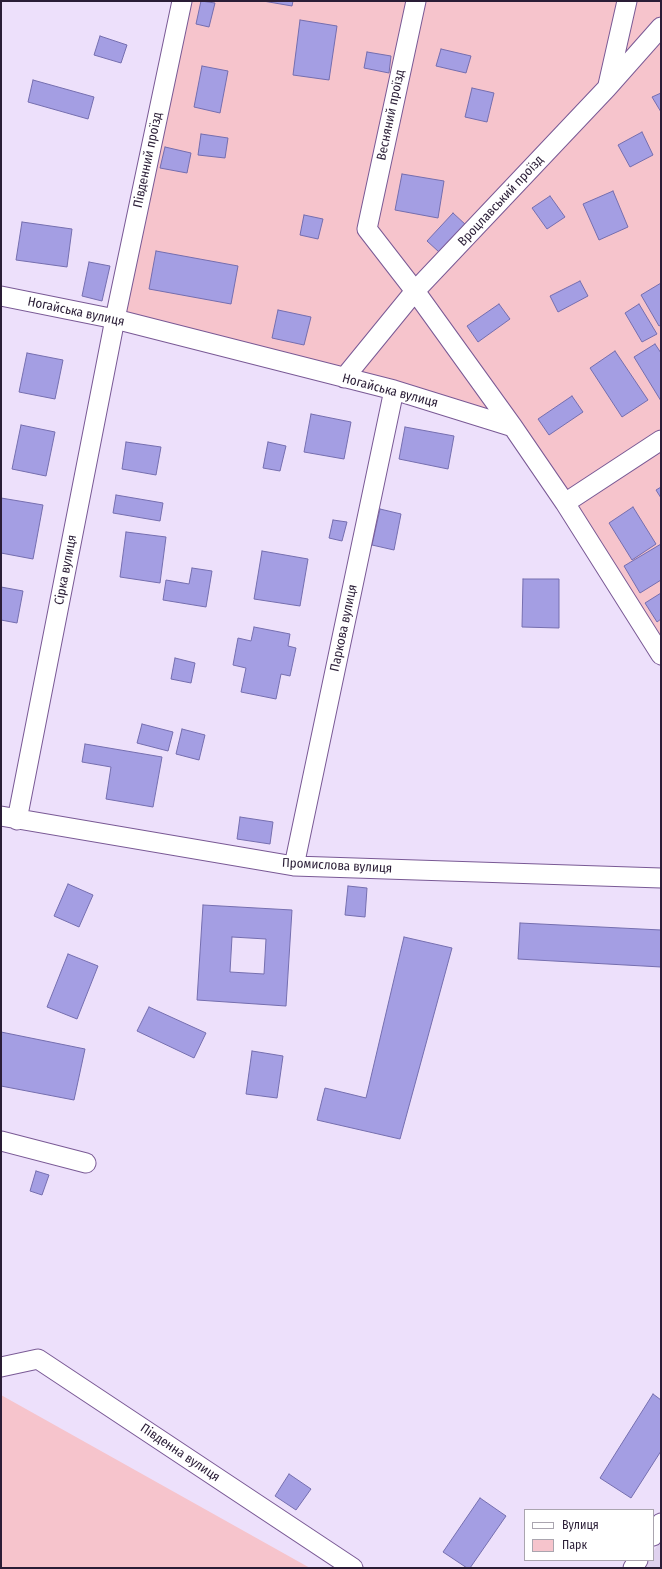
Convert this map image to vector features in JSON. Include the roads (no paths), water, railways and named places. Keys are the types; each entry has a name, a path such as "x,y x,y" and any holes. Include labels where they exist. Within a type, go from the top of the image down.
{"street":[{"name":"Південний проїзд","path":"115,319 182,1"},
{"name":"Весняний проїзд","path":"415,291 367,229 416,1"},
{"path":"607,88 627,1"},
{"name":"Вроцлавський проїзд","path":"344,378 415,291 607,88 661,27"},
{"path":"415,291 513,427 565,503 661,655"},
{"name":"Ногайська вулиця","path":"1,296 115,319 394,390 513,427"},
{"name":"Сірка вулиця","path":"9,818 115,319"},
{"name":"Паркова вулиця","path":"294,866 394,390"},
{"path":"565,503 661,440"},
{"name":"Промислова вулиця","path":"9,818 294,866 661,878"},
{"path":"1,1142 86,1163"},
{"name":"Південна вулиця","path":"1,1367 38,1359 353,1568"},
{"path":"654,1534 661,1523"}]}
